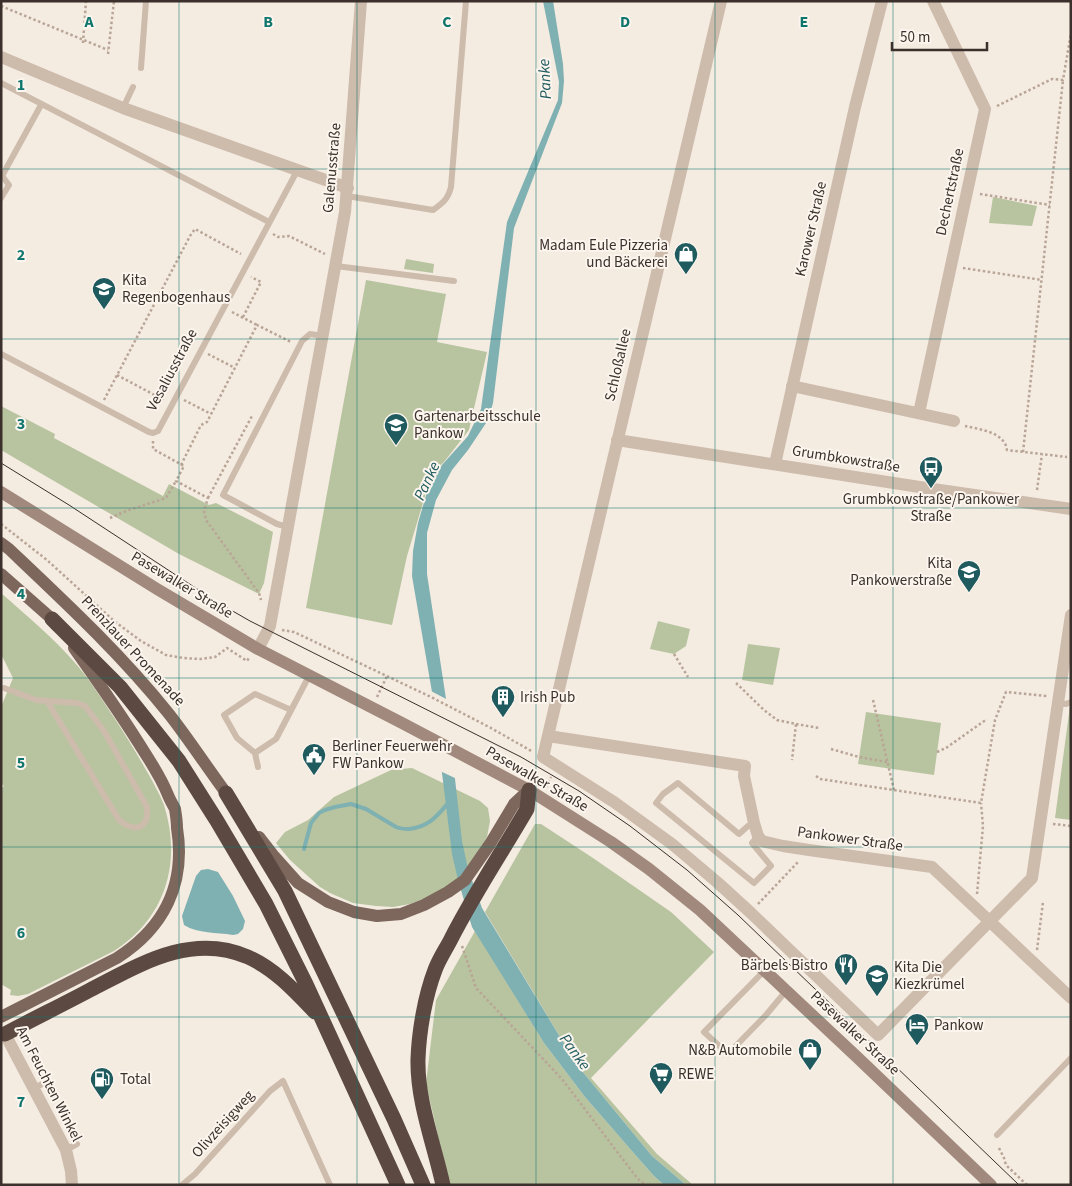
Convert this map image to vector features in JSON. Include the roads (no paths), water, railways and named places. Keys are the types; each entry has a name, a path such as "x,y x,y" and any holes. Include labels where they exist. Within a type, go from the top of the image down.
{"highway":[{"path":"52,618 120,687 179,761 217,821 266,904 306,984 398,1185"},
{"path":"226,793 285,891 394,1119 423,1185"},
{"path":"443,1185 427,1123 419,1076 418,1059 421,1028 427,995 435,969 462,918 535,794"},
{"path":"3,1030 155,958 185,950 202,948 217,948 231,951 247,956 262,964 279,976 321,1017"}],"main road":[{"name":"Pasewalker Straße","path":"1,492 258,649 535,794 611,842 649,869 700,910 990,1185"},
{"name":"Prenzlauer Promenade","path":"1,543 67,604 134,673 195,748 273,855 298,883 328,902 354,912 377,916 401,914 424,906 465,880 490,844 514,804 535,794"},
{"path":"1,574 52,618 121,715 160,776 174,809 179,836 180,858 177,878 170,898 156,923 139,942 117,958 1,1017"}],"street":[{"name":"Galenusstraße","path":"258,649 270,626 336,266 347,192 361,1"},
{"name":"Schloßallee","path":"538,754 548,736 721,1"},
{"name":"Karower Straße","path":"775,464 855,108 882,1"},
{"name":"Dechertstraße","path":"919,413 984,109 933,1"},
{"path":"1,57 123,108 297,171 347,192"},
{"path":"792,386 954,420"},
{"name":"Grumbkowstraße","path":"617,440 1071,509"},
{"path":"990,921 1032,878 1055,700 1071,615"},
{"path":"548,736 745,766 744,776 758,836"},
{"name":"Pasewalker Straße","path":"538,754 614,802 672,844 751,913 878,1035 990,921"},
{"name":"Pankower Straße","path":"758,836 762,841 768,843 932,866 1071,998"},
{"name":"Am Feuchten Winkel","path":"3,1030 66,1150 72,1185"}],"lane":[{"path":"141,68 146,1"},
{"path":"347,192 434,210 448,196 451,187 466,1"},
{"path":"1,84 269,222"},
{"path":"123,108 133,88"},
{"path":"1,198 9,185 2,176 41,105"},
{"name":"Vesaliusstraße","path":"1,354 153,433 158,431 297,171"},
{"path":"336,266 454,281"},
{"path":"288,527 277,524 223,495 302,341 310,334 323,336"},
{"path":"255,753 276,739 309,676"},
{"path":"4,688 36,700 77,702 85,706 104,731 147,807 148,815 144,823 138,827 131,828 119,820 48,701"},
{"path":"258,767 255,753 237,738 224,714 255,694 291,710"},
{"path":"1055,700 1066,704 1071,702"},
{"path":"754,823 739,834 678,783 663,794 656,803 754,883 770,866 752,843 758,836"},
{"path":"764,970 704,1032 728,1054 766,1015 786,991"},
{"path":"997,1135 1071,1058"},
{"name":"Olivzeisigweg","path":"182,1185 195,1174 270,1091 283,1081 330,1185"},
{"path":"34,1088 46,1082"},
{"path":"66,1150 77,1144"}],"water":[{"path":"543,1 553,1 563,64 562,103 514,228 493,403 488,420 452,470 436,500 427,533 427,574 446,699 462,841 468,869 482,908 577,1065 652,1156 686,1185 664,1185 585,1097 544,1043 472,927 452,854 432,692 412,576 413,551 418,523 430,482 442,465 468,436 481,409 507,222 558,100 559,82"},
{"path":"208,869 218,872 233,896 245,921 243,929 238,934 202,931 184,925 182,916 196,876 201,870"}],"waterway":[{"path":"304,849 311,823 319,813 325,810 351,804 366,809 396,827 409,829 427,823 449,802"}],"tram line":[{"path":"1,463 217,602 250,621 521,757 579,791 630,826 687,870 738,915 1019,1185"}],"place":[{"name":"Madam Eule Pizzeria und Bäckerei","path":"686,275"},
{"name":"Kita Regenbogenhaus","path":"104,310"},
{"name":"Gartenarbeitsschule Pankow","path":"396,446"},
{"name":"Grumbkowstraße/Pankower Straße","path":"931,489"},
{"name":"Kita Pankowerstraße","path":"969,593"},
{"name":"Irish Pub","path":"503,718"},
{"name":"Berliner Feuerwehr FW Pankow","path":"314,776"},
{"name":"Bärbels Bistro","path":"846,986"},
{"name":"Kita Die Kiezkrümel","path":"877,997"},
{"name":"Pankow","path":"917,1046"},
{"name":"N&B Automobile","path":"810,1071"},
{"name":"REWE","path":"661,1095"},
{"name":"Total","path":"102,1100"}],"water label":[{"name":"Panke","path":"545,79"},
{"name":"Panke","path":"427,481"},
{"name":"Panke","path":"575,1052"}]}
